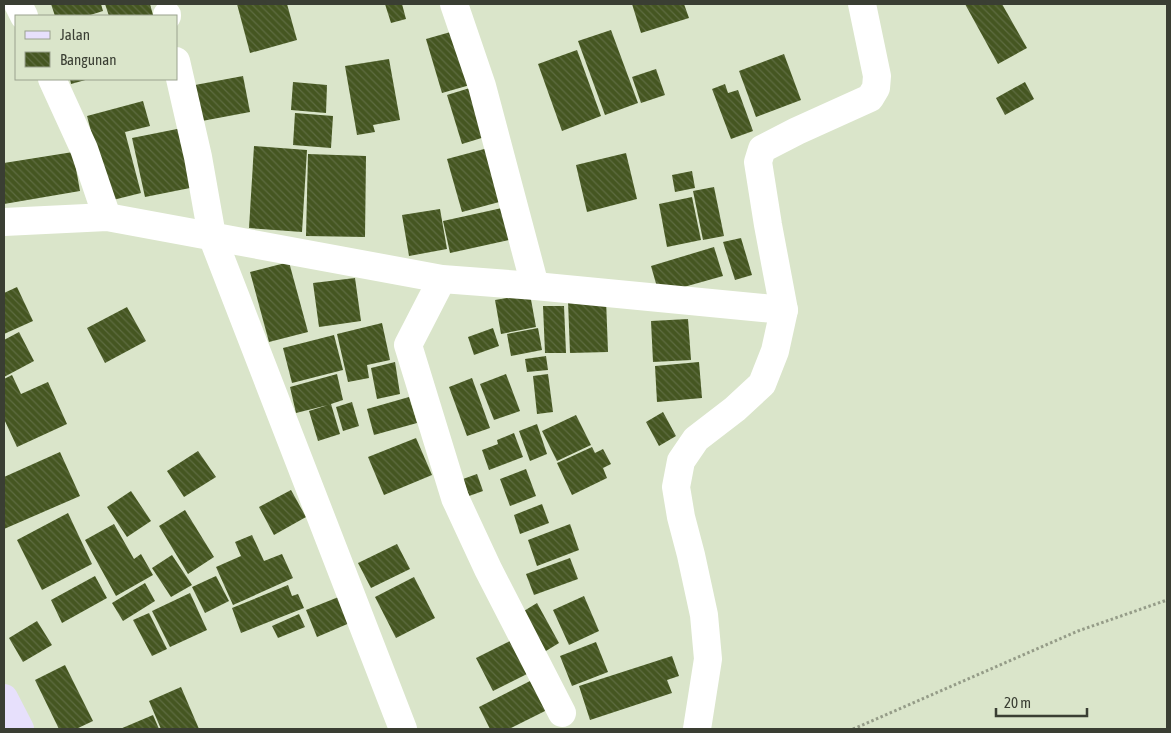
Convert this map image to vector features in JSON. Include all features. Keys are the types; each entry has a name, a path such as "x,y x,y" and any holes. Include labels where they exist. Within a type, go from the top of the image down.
{"main road":[{"path":"4,698 20,729"}],"street":[{"path":"454,4 482,86 535,286"},
{"path":"697,729 708,659 704,615 681,517 676,487 681,461 696,438 736,409 762,384 775,351 784,310 768,225 758,162 759,155 762,149 797,131 870,98 876,88 877,76 869,7"},
{"path":"178,70 198,158 212,236 403,729"},
{"path":"52,80 84,148 107,217"},
{"path":"4,222 107,217 442,279 784,310"},
{"path":"442,279 408,345 455,498 488,569 562,713"}],"path":[{"path":"853,729 1078,632 1167,600"}],"building":[{"path":"51,4 101,4 103,11 90,15 55,15"},
{"path":"105,4 150,4 153,15 109,15"},
{"path":"237,4 287,4 297,40 250,53"},
{"path":"385,4 402,4 406,19 391,23"},
{"path":"632,4 684,4 689,18 641,33"},
{"path":"965,4 1002,4 1027,48 998,64"},
{"path":"611,30 638,103 605,115 578,41"},
{"path":"454,31 470,85 442,93 426,39"},
{"path":"577,50 601,116 562,131 538,64"},
{"path":"784,54 801,100 756,117 739,71"},
{"path":"389,59 400,120 373,125 375,132 357,135 345,66"},
{"path":"656,69 665,95 641,103 632,77"},
{"path":"243,76 250,112 202,121 195,85"},
{"path":"70,80 85,80 71,84"},
{"path":"293,82 327,85 326,113 291,110"},
{"path":"1025,82 1034,99 1005,115 996,98"},
{"path":"725,84 728,93 738,90 753,131 731,139 712,89"},
{"path":"473,87 488,136 462,144 447,95"},
{"path":"143,101 150,126 125,132 141,193 109,201 87,116"},
{"path":"295,113 333,116 331,148 293,145"},
{"path":"182,128 195,187 145,197 132,138"},
{"path":"254,146 307,150 302,232 249,228"},
{"path":"488,148 503,201 462,212 447,159"},
{"path":"73,152 80,191 4,204 4,163"},
{"path":"626,153 637,199 587,212 576,165"},
{"path":"308,154 366,156 365,237 306,236"},
{"path":"692,171 695,188 675,192 672,175"},
{"path":"714,187 724,236 703,240 693,191"},
{"path":"692,197 701,240 667,247 659,204"},
{"path":"502,208 509,240 450,253 443,221"},
{"path":"440,209 447,249 409,256 402,215"},
{"path":"741,238 752,275 735,280 723,242"},
{"path":"714,247 723,276 659,294 651,266"},
{"path":"289,262 308,332 269,342 250,272"},
{"path":"355,278 361,321 319,327 313,283"},
{"path":"17,287 33,321 4,334 4,293"},
{"path":"530,294 536,327 501,334 495,300"},
{"path":"606,299 608,352 570,353 568,301"},
{"path":"543,306 564,306 566,353 545,353"},
{"path":"127,307 146,341 105,363 87,328"},
{"path":"688,319 691,360 653,362 651,321"},
{"path":"382,323 390,360 367,365 369,378 348,382 337,334"},
{"path":"493,328 499,346 474,355 468,337"},
{"path":"538,328 542,350 511,356 507,334"},
{"path":"19,332 34,361 4,377 4,340"},
{"path":"334,335 343,370 292,383 283,348"},
{"path":"546,356 548,370 527,372 525,359"},
{"path":"395,362 400,394 377,399 371,368"},
{"path":"699,362 702,398 657,402 655,366"},
{"path":"337,374 343,400 331,404 340,434 318,441 309,411 328,405 296,413 290,387"},
{"path":"506,374 520,411 494,420 480,384"},
{"path":"548,374 553,412 537,414 533,376"},
{"path":"12,375 21,394 48,382 67,424 17,447 4,419 4,379"},
{"path":"472,378 490,428 467,436 449,387"},
{"path":"409,397 417,423 374,435 367,409"},
{"path":"352,402 359,426 343,431 336,407"},
{"path":"663,412 676,436 659,446 646,422"},
{"path":"576,415 591,445 557,461 542,431"},
{"path":"537,424 547,454 530,461 519,431"},
{"path":"514,433 523,457 489,470 482,450 498,444 497,440"},
{"path":"416,438 432,475 384,495 368,457"},
{"path":"592,447 595,453 603,449 611,464 603,468 607,478 572,495 557,463"},
{"path":"198,451 216,477 184,497 167,471"},
{"path":"60,452 80,496 4,529 4,477"},
{"path":"526,469 536,496 510,506 500,479"},
{"path":"477,474 483,491 469,496 463,479"},
{"path":"291,490 306,517 274,535 259,507"},
{"path":"131,491 151,521 127,537 107,507"},
{"path":"542,504 549,523 520,534 514,515"},
{"path":"185,510 214,557 188,574 159,526"},
{"path":"68,513 92,564 42,590 17,540"},
{"path":"114,524 134,559 141,554 153,575 116,596 85,540"},
{"path":"570,524 579,550 537,566 528,540"},
{"path":"252,535 264,561 282,554 293,578 233,605 216,567 241,556 235,542"},
{"path":"397,544 410,569 371,588 358,563"},
{"path":"172,555 192,585 171,597 152,568"},
{"path":"570,558 578,579 534,595 526,574"},
{"path":"95,576 107,598 62,623 51,600"},
{"path":"216,576 229,601 205,613 192,587"},
{"path":"414,577 435,618 396,638 375,597"},
{"path":"145,583 155,601 123,621 112,603"},
{"path":"288,585 292,596 298,594 304,608 241,633 232,608"},
{"path":"190,593 207,630 170,647 152,611"},
{"path":"341,596 352,622 317,637 306,610"},
{"path":"584,596 599,631 569,645 553,610"},
{"path":"537,603 559,643 541,654 519,614"},
{"path":"149,613 167,649 152,656 133,620"},
{"path":"299,614 305,627 278,638 272,626"},
{"path":"37,621 52,645 23,662 9,638"},
{"path":"518,637 535,670 493,691 476,658"},
{"path":"596,642 608,672 572,686 560,656"},
{"path":"672,656 679,676 667,680 672,693 590,720 579,686"},
{"path":"65,665 93,721 76,729 59,729 35,680"},
{"path":"532,680 547,710 509,729 490,729 479,707"},
{"path":"181,687 199,729 161,729 149,701"},
{"path":"153,715 159,729 120,729"}]}
